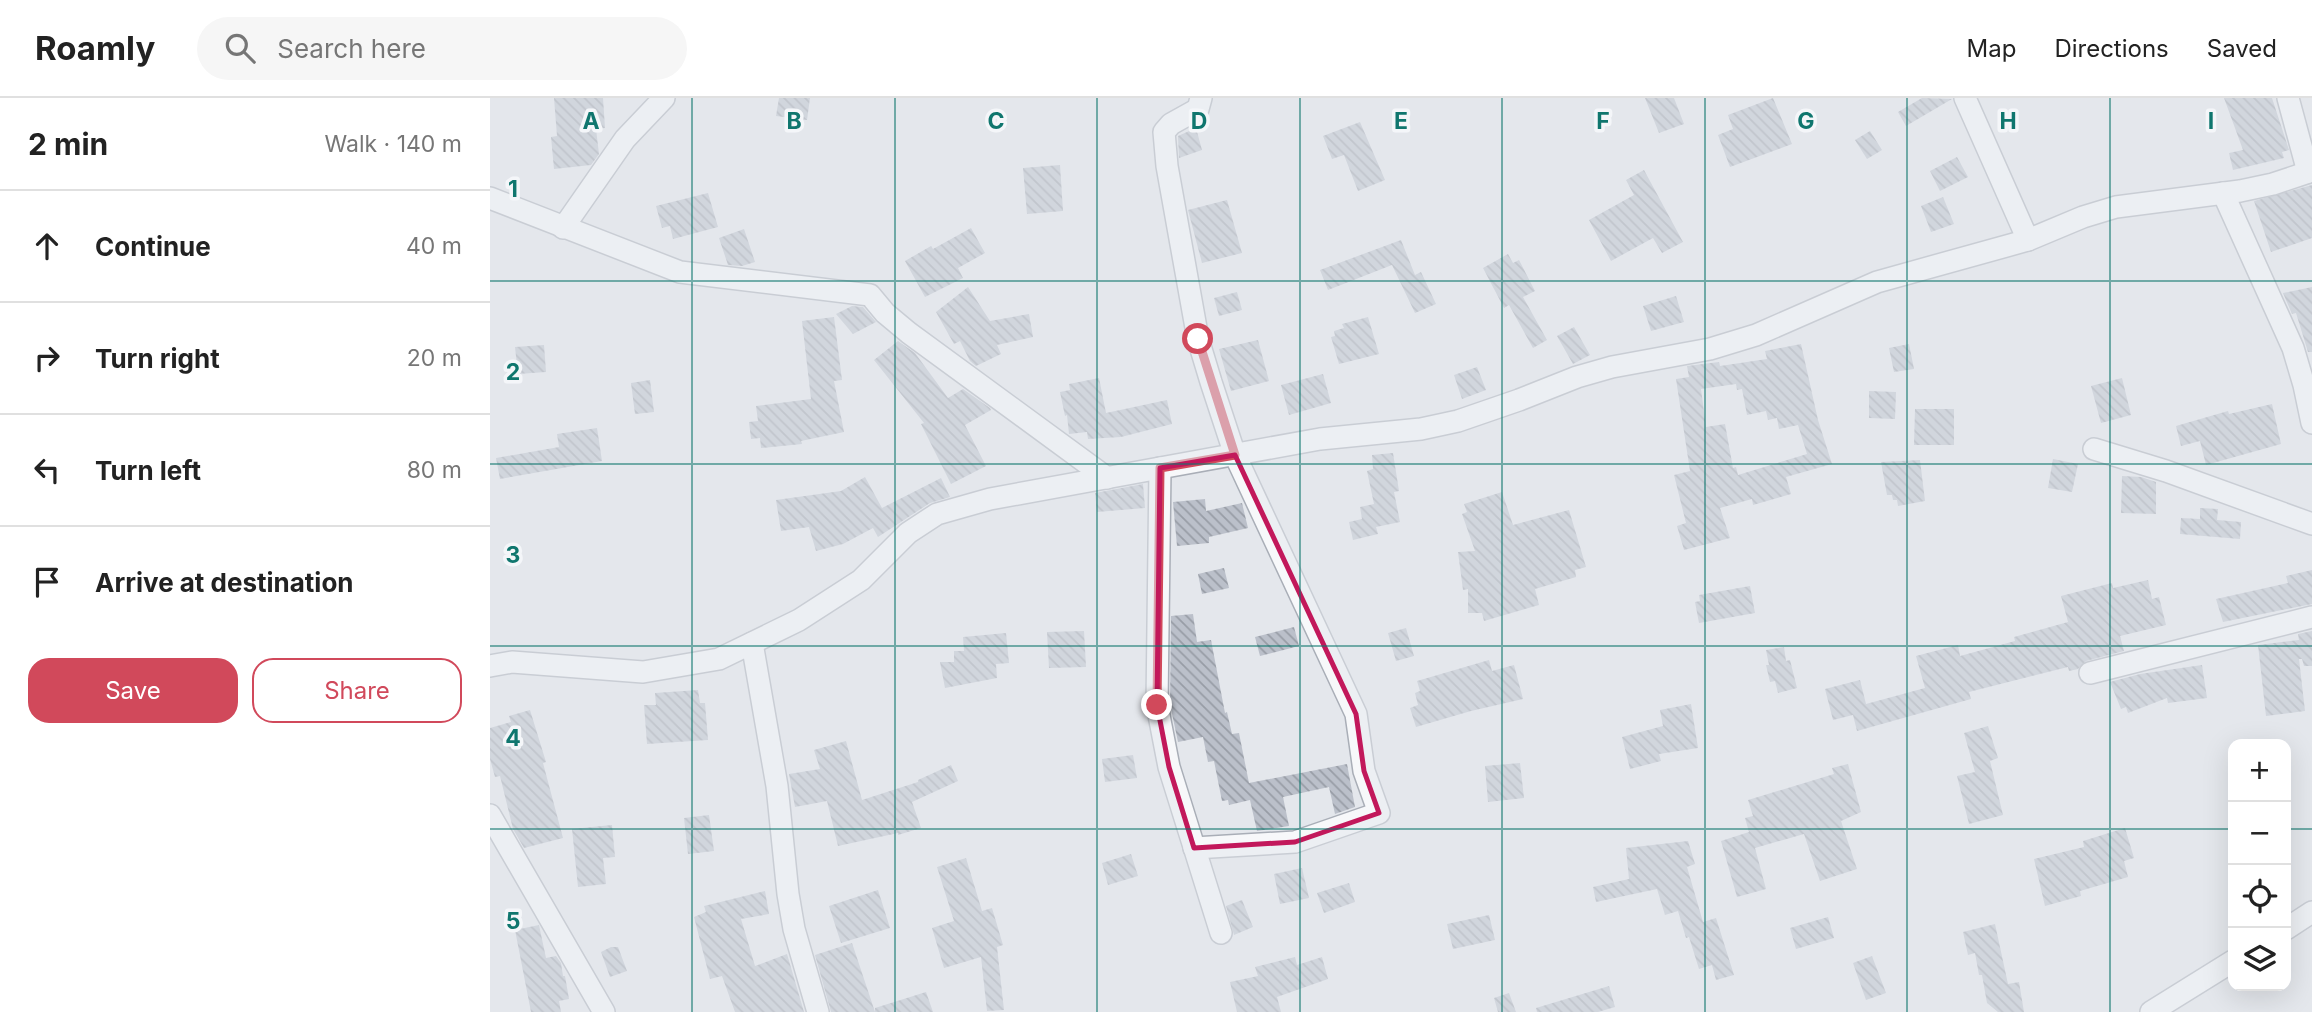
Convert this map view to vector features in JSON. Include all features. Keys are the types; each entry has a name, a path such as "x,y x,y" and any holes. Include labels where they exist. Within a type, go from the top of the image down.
{"street":[{"path":"563,228 625,139 664,98"},
{"path":"1194,848 1295,842 1379,813 1364,771 1356,714 1235,455 1198,339 1164,132 1171,124 1198,109 1202,98"},
{"path":"1965,98 2028,240"},
{"path":"490,666 512,662 643,672 719,659 799,620 861,580 908,533 937,514 990,499 1320,439 1422,429 1458,421 1577,377 1612,367 1710,349 1745,339 1877,282 2028,240 2083,217 2116,207 2273,184 2310,171 2288,98"},
{"path":"2223,193 2293,348 2312,423"},
{"path":"490,198 680,272 870,295 885,313 909,333 1107,478"},
{"path":"2094,449 2166,471 2312,524"},
{"path":"1160,468 1157,705 1169,767 1222,933"},
{"path":"2090,673 2312,617"},
{"path":"752,643 777,786 794,929 818,1012"},
{"path":"490,815 604,1012"},
{"path":"2288,928 2312,912"},
{"path":"2151,1012 2228,964"}],"highlighted area":[{"path":"1235,455 1356,714 1364,771 1379,813 1295,842 1194,848 1169,767 1157,705 1160,468"}],"building":[{"path":"554,98 603,98 605,128 596,129 599,154 591,165 554,169 551,137 557,136"},
{"path":"779,98 810,98 807,120 776,116"},
{"path":"1645,98 1674,98 1684,124 1659,133"},
{"path":"1773,98 1792,144 1730,167 1718,135 1733,129 1728,115"},
{"path":"1922,98 1952,99 1906,126 1898,112"},
{"path":"2224,98 2272,98 2289,150 2282,152 2284,158 2233,170 2229,153 2243,150"},
{"path":"1360,122 1385,180 1358,191 1344,155 1332,159 1323,136"},
{"path":"1196,128 1202,150 1179,158 1178,136"},
{"path":"1870,131 1882,150 1867,159 1855,140"},
{"path":"1957,157 1968,177 1940,191 1930,171"},
{"path":"1060,165 1063,211 1027,214 1023,168"},
{"path":"1644,170 1683,242 1662,253 1653,238 1611,261 1589,220 1634,195 1626,180"},
{"path":"2312,185 2312,238 2271,252 2254,201"},
{"path":"708,193 718,227 673,239 670,226 662,228 656,206"},
{"path":"1943,197 1954,224 1931,232 1921,206"},
{"path":"1227,200 1242,253 1202,263 1188,210"},
{"path":"971,228 985,253 958,268 963,278 925,297 905,261"},
{"path":"744,229 755,262 742,266 728,265 719,238"},
{"path":"1401,240 1415,275 1421,272 1436,304 1415,313 1392,265 1328,290 1320,270"},
{"path":"1508,254 1513,263 1519,260 1535,291 1523,297 1547,340 1533,348 1509,305 1504,308 1483,268"},
{"path":"968,287 990,321 1029,314 1033,337 997,345 1001,354 976,366 970,361 960,341 954,344 936,312"},
{"path":"2312,287 2312,352 2308,352 2296,313 2292,314 2283,293"},
{"path":"1237,292 1242,310 1219,316 1214,298"},
{"path":"1676,296 1684,322 1651,331 1643,306"},
{"path":"852,306 863,307 876,322 853,334 836,314"},
{"path":"834,317 842,380 834,381 844,432 801,441 802,444 761,448 760,438 751,439 749,422 758,421 756,406 811,399 802,321"},
{"path":"1368,317 1379,354 1339,364 1331,337 1335,336 1334,331 1344,328 1342,324"},
{"path":"1574,327 1590,355 1573,364 1557,336"},
{"path":"1258,340 1269,381 1231,391 1219,349"},
{"path":"898,341 915,353 948,398 963,389 990,408 991,410 965,425 986,466 951,484 921,424 924,423 874,360"},
{"path":"1801,344 1818,420 1832,464 1786,477 1791,494 1753,505 1752,499 1720,508 1730,538 1684,550 1677,526 1686,523 1674,475 1690,471 1676,379 1689,377 1687,366 1719,362 1720,366 1767,359 1765,351","holes":["1736,384 1737,390 1742,389 1747,415 1766,411 1768,420 1777,418 1779,429 1798,425 1807,454 1738,475 1736,467 1733,468 1725,424 1706,427 1701,389"]},
{"path":"1909,344 1914,369 1894,372 1889,348"},
{"path":"544,345 546,372 518,374 515,347"},
{"path":"1477,367 1486,390 1462,399 1454,375"},
{"path":"1323,374 1331,403 1289,415 1281,385"},
{"path":"1099,378 1106,413 1167,400 1172,424 1121,437 1088,439 1087,432 1069,434 1060,392 1070,390 1069,384"},
{"path":"2122,378 2131,415 2101,423 2091,386"},
{"path":"650,380 654,412 635,414 631,383"},
{"path":"1869,391 1896,392 1895,419 1869,418"},
{"path":"2272,404 2281,444 2206,465 2200,441 2181,446 2176,426 2228,411 2229,414"},
{"path":"1915,409 1954,409 1954,445 1914,445"},
{"path":"597,428 602,461 500,479 496,458 559,447 557,434"},
{"path":"1393,453 1399,491 1394,492 1400,522 1376,527 1378,534 1353,540 1349,522 1362,519 1360,507 1374,504 1367,471 1373,469 1372,455"},
{"path":"2053,459 2078,464 2072,492 2048,488"},
{"path":"1920,460 1925,501 1898,506 1892,495 1887,495 1881,462"},
{"path":"2122,476 2141,477 2156,482 2156,514 2121,513"},
{"path":"865,477 882,508 941,478 950,497 930,503 878,537 873,528 843,544 816,551 809,527 781,531 776,500 841,491"},
{"path":"1143,484 1145,508 1097,512 1095,493"},
{"path":"1502,492 1513,525 1569,510 1586,567 1575,570 1576,577 1535,589 1539,605 1484,621 1482,613 1468,613 1468,589 1463,590 1458,552 1475,551 1462,514 1467,512 1464,504"},
{"path":"1205,499 1206,511 1242,503 1248,528 1209,537 1209,543 1177,546 1173,502"},
{"path":"2200,508 2218,509 2217,520 2241,522 2240,539 2180,534 2181,518 2200,519"},
{"path":"1224,568 1229,588 1202,594 1198,574"},
{"path":"2312,570 2312,604 2223,622 2216,599 2288,583 2286,576"},
{"path":"2148,580 2152,599 2159,597 2166,625 2120,636 2124,651 2086,661 2078,669 2069,671 2068,667 1969,692 1971,699 1857,731 1853,715 1833,720 1825,689 1860,680 1866,704 1925,688 1916,656 1958,645 1960,656 2015,641 2014,637 2068,622 2061,596 2112,583 2113,588"},
{"path":"1750,586 1755,613 1699,623 1695,602 1700,601 1699,595"},
{"path":"1193,614 1197,642 1211,640 1225,713 1227,712 1232,734 1239,733 1249,783 1347,764 1355,807 1335,814 1329,787 1283,797 1289,826 1257,831 1250,800 1229,805 1228,800 1222,801 1214,761 1208,762 1203,737 1178,742 1170,704 1171,616"},
{"path":"1294,627 1299,646 1260,656 1255,637"},
{"path":"1406,628 1414,656 1396,661 1388,633"},
{"path":"1084,631 1086,667 1049,668 1047,632"},
{"path":"2312,631 2312,666 2304,666 2302,659 2299,659 2305,711 2266,716 2258,645 2299,640 2298,634"},
{"path":"1006,633 1009,663 996,664 997,678 945,688 940,662 954,662 954,651 964,651 963,637"},
{"path":"1784,647 1786,661 1790,660 1797,688 1778,693 1775,681 1770,682 1766,650"},
{"path":"1489,660 1492,671 1514,665 1523,699 1416,727 1410,708 1418,705 1415,693 1420,691 1417,681"},
{"path":"2202,665 2207,698 2168,703 2167,698 2128,713 2126,707 2121,709 2110,682 2140,674"},
{"path":"698,690 700,703 705,703 708,740 647,744 644,705 656,705 655,693"},
{"path":"1691,704 1698,748 1659,754 1661,761 1630,769 1622,737 1663,726 1660,710"},
{"path":"530,710 546,762 543,763 563,838 524,848 513,829 500,776 495,777 490,759 490,728 511,722 509,716"},
{"path":"1988,726 1998,758 1990,761 2003,815 1969,824 1957,776 1975,772 1964,733"},
{"path":"846,741 862,800 918,782 951,765 958,781 912,802 921,828 838,846 827,801 795,807 789,774 820,769 814,750"},
{"path":"1133,755 1137,778 1105,782 1102,759"},
{"path":"1520,763 1524,798 1488,802 1485,766"},
{"path":"1848,764 1861,812 1841,821 1857,869 1820,881 1804,834 1755,848 1766,889 1737,897 1721,841 1749,832 1745,818 1753,816 1748,800 1834,774 1832,768"},
{"path":"709,815 714,851 688,854 684,818"},
{"path":"612,825 615,857 603,858 606,884 578,887 572,829"},
{"path":"2125,828 2134,858 2124,861 2128,877 2080,891 2081,896 2045,906 2034,859 2084,847 2083,841"},
{"path":"1688,841 1695,864 1687,867 1703,922 1716,918 1734,975 1716,980 1712,965 1699,969 1678,911 1665,915 1657,889 1596,902 1593,887 1629,879 1626,848"},
{"path":"1131,854 1138,876 1108,885 1102,863"},
{"path":"966,858 982,911 992,908 1003,945 997,947 1004,1010 987,1011 981,957 944,968 932,928 954,921 937,867"},
{"path":"1302,868 1309,898 1280,904 1274,874"},
{"path":"1349,883 1355,902 1324,913 1317,893"},
{"path":"878,890 890,928 841,943 829,906"},
{"path":"765,891 769,914 741,919 755,966 787,954 804,1012 735,1012 722,976 710,979 694,917 706,912 704,906"},
{"path":"1242,900 1253,927 1234,935 1226,906"},
{"path":"1489,915 1495,940 1453,949 1447,924"},
{"path":"1828,917 1834,938 1796,949 1790,928"},
{"path":"1995,924 2008,984 2019,982 2024,1012 1998,1012 1987,1003 1975,953 1968,955 1963,932"},
{"path":"539,925 546,958 556,956 565,976 569,999 559,1001 561,1012 531,1012 515,930"},
{"path":"852,943 875,1012 831,1012 815,955"},
{"path":"618,947 627,971 610,977 601,952"},
{"path":"1872,956 1886,993 1866,1000 1853,963"},
{"path":"1295,957 1297,965 1322,957 1328,979 1277,997 1281,1012 1237,1012 1230,982 1258,976 1255,967"},
{"path":"1609,986 1615,1007 1598,1012 1537,1012 1536,1008"},
{"path":"926,992 933,1012 875,1012 875,1008"},
{"path":"1509,993 1516,1012 1498,1012 1494,998"}],"route":[{"path":"1157,705 1160,468 1235,455 1198,339"}]}
